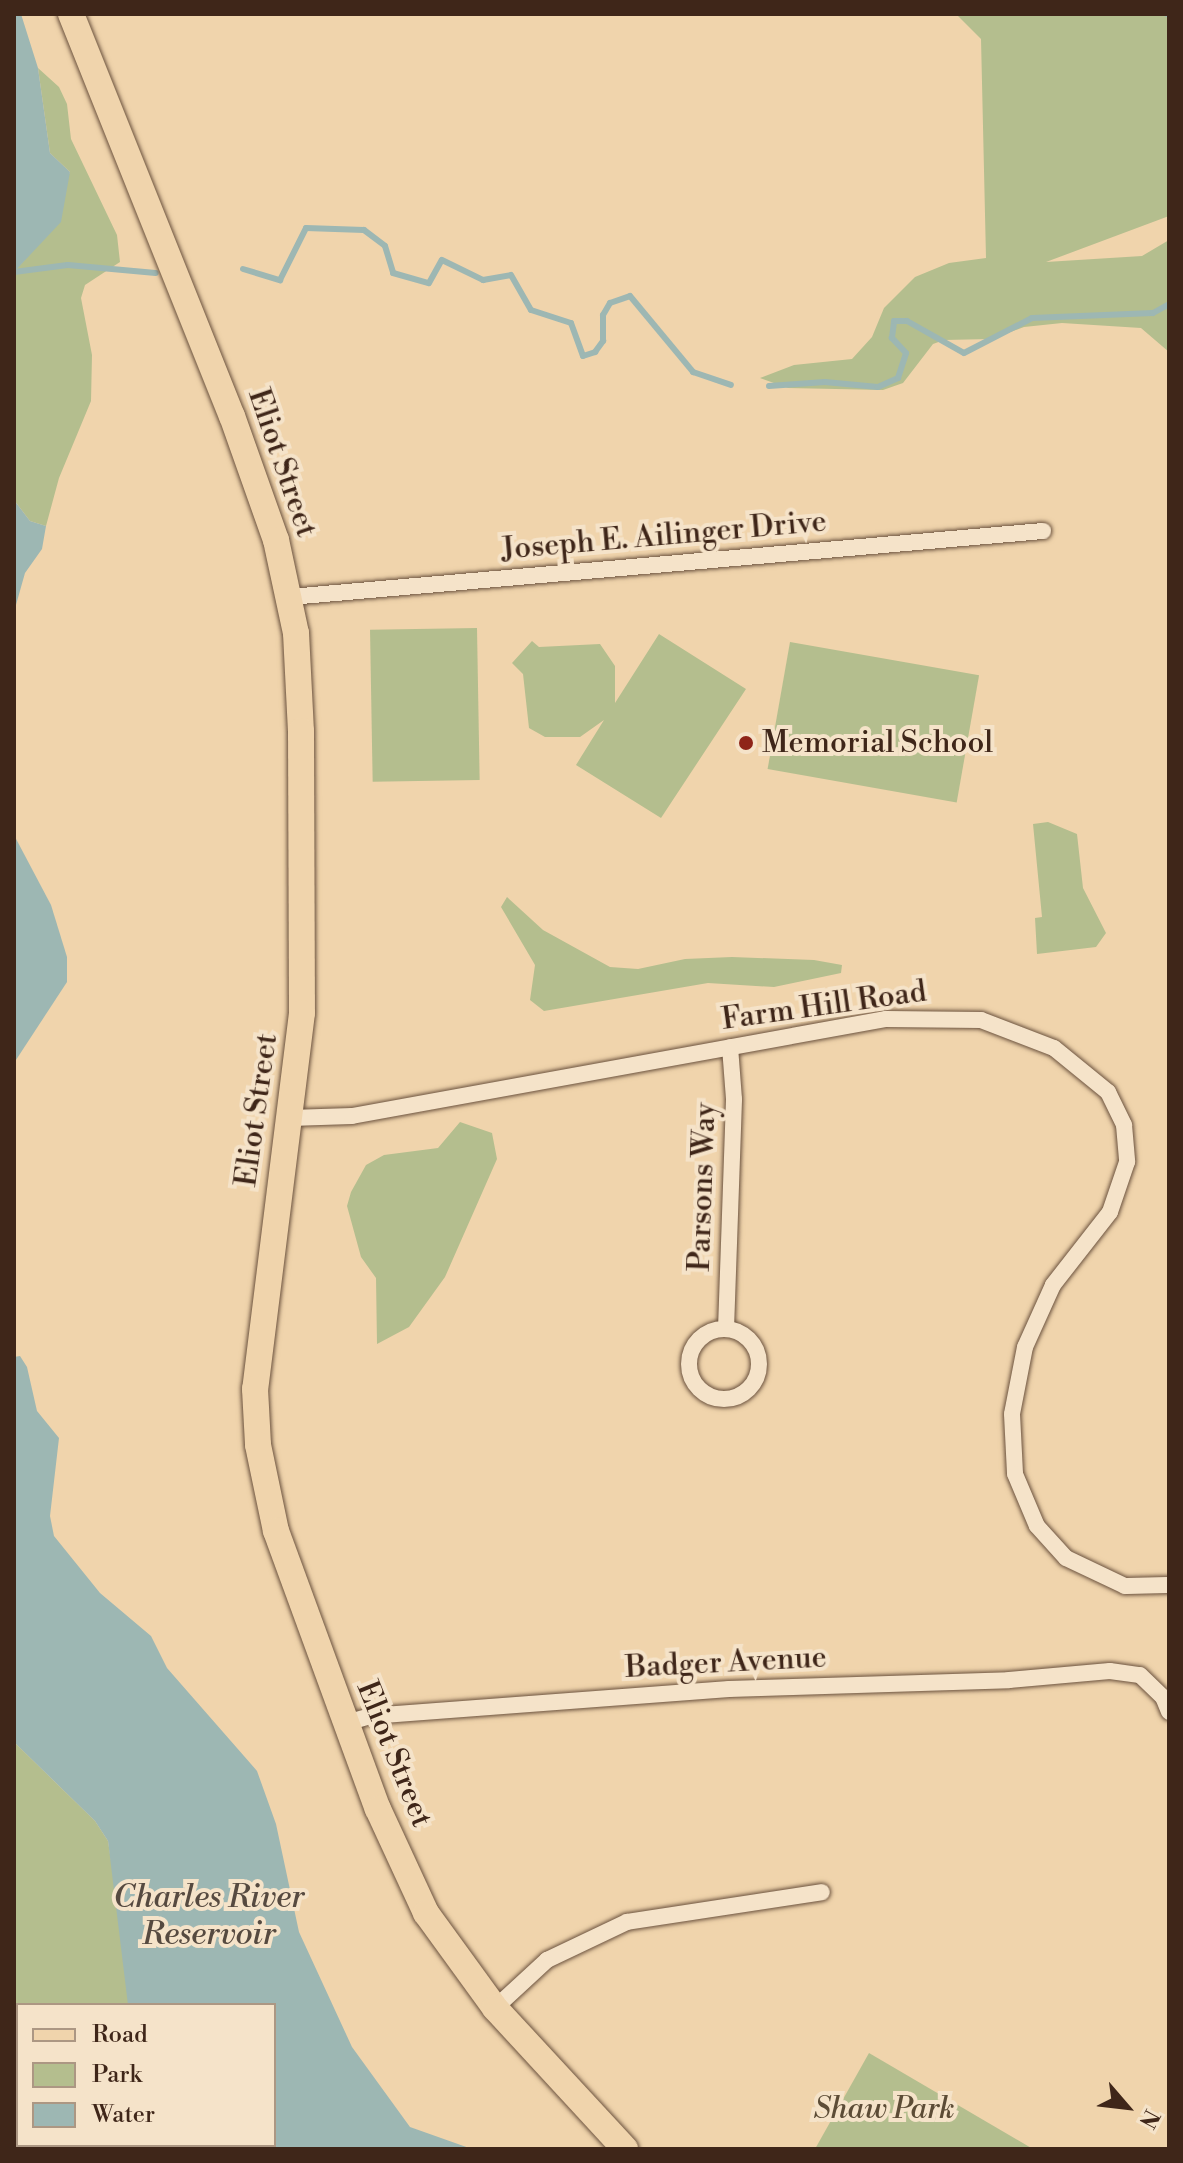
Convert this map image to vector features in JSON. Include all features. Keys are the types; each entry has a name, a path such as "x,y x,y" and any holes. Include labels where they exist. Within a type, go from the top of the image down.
{"main road":[{"name":"Eliot Street","path":"71,14 215,369 267,513 290,597 300,693 302,1013 260,1320 255,1418 276,1531 346,1723 426,1913 495,2008 625,2149"}],"street":[{"name":"Joseph E. Ailinger Drive","path":"290,597 1043,531"},
{"name":"Farm Hill Road","path":"290,1118 352,1116 886,1019 957,1017 1008,1028 1054,1048 1108,1092 1124,1125 1124,1179 1110,1212 1053,1285 1032,1326 1015,1392 1013,1455 1027,1509 1066,1558 1125,1586 1169,1585"},
{"name":"Parsons Way","path":"726,1329 734,1099 730,1047"},
{"path":"726,1329 753,1344 758,1369 745,1392 723,1399 704,1392 689,1367 701,1338 726,1329"},
{"name":"Badger Avenue","path":"346,1723 370,1716 729,1689 1009,1680 1110,1671 1140,1675 1163,1697 1169,1712"},
{"path":"495,2008 547,1960 627,1922 822,1892"}],"green space":[{"path":"956,14 1169,14 1169,216 1046,262 1142,256 1169,240 1169,352 1141,328 1062,323 1024,327 991,339 944,340 933,344 903,383 883,390 788,388 760,378 794,365 852,359 872,337 884,308 915,277 949,263 986,258 981,39"},
{"path":"38,68 59,87 67,104 71,139 117,235 120,262 85,285 81,298 92,355 91,401 59,478 46,526 30,521 14,500 14,272 33,250 70,172 50,153"},
{"path":"477,628 480,780 373,782 370,630"},
{"path":"659,634 746,689 661,818 576,765 604,720 580,737 545,737 529,728 523,674 512,663 532,641 539,647 600,644 615,666 615,703"},
{"path":"790,642 979,675 957,802 768,769"},
{"path":"1048,822 1077,834 1083,888 1106,933 1096,947 1037,954 1035,918 1042,917 1033,824"},
{"path":"507,897 543,930 610,967 638,969 685,959 732,957 814,960 842,965 841,973 774,987 708,983 544,1011 530,1000 535,965 501,907"},
{"path":"460,1122 492,1133 497,1159 445,1277 409,1327 377,1344 376,1278 361,1257 347,1206 351,1192 366,1165 384,1155 438,1148"},
{"path":"14,1742 95,1821 108,1841 129,1978 128,2003 16,2003 16,2147 128,2149 14,2149"},
{"name":"Shaw Park","path":"869,2053 1033,2149 815,2149"}],"water":[{"path":"14,14 21,14 38,68 50,153 70,172 61,222 14,272"},
{"path":"14,500 30,521 46,526 42,549 25,573 14,612"},
{"path":"14,835 51,905 67,957 67,982 14,1063"},
{"name":"Charles River Reservoir","path":"20,1356 27,1367 37,1411 59,1438 50,1516 54,1536 100,1593 151,1636 167,1668 257,1771 276,1824 299,1932 352,2047 410,2127 472,2149 150,2149 276,2147 276,2003 128,2003 108,1841 95,1821 14,1742 14,1357"}],"waterway":[{"path":"243,269 280,280 306,228 364,230 385,246 393,273 429,283 442,260 483,280 511,275 531,310 571,323 583,356 595,352 603,341 603,315 610,303 630,296 693,372 731,385"},
{"path":"14,272 68,265 156,273"},
{"path":"769,386 825,382 878,387 898,378 906,353 892,338 894,321 907,321 964,353 1032,318 1153,313 1169,304"}],"place":[{"name":"Memorial School","path":"746,743"}]}
